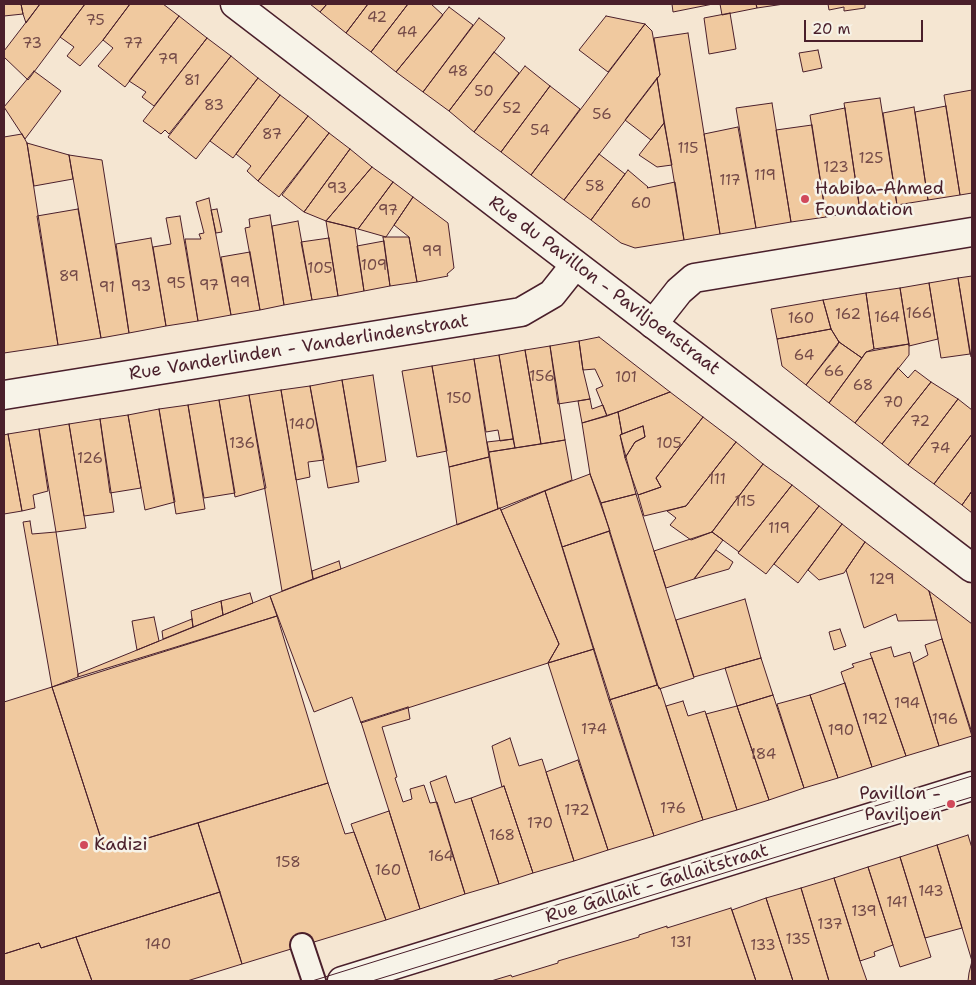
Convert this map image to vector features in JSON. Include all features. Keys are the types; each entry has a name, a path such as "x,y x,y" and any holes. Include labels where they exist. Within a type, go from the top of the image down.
{"street":[{"name":"Rue du Pavillon - Paviljoenstraat","path":"236,4 972,568"},
{"path":"653,324 679,291 694,278 972,232"},
{"name":"Rue Vanderlinden - Vanderlindenstraat","path":"4,395 521,312 552,294 575,264"},
{"name":"Rue Gallait - Gallaitstraat","path":"342,981 972,786"}],"lane":[{"path":"302,945 314,981"}],"building":[{"path":"4,4 21,4 23,14 4,16"},
{"path":"21,4 40,4 26,23 23,14"},
{"path":"40,4 85,4 28,80 4,57 4,51"},
{"path":"85,4 130,4 103,40 80,66 67,56 74,47 60,37"},
{"path":"130,4 163,4 179,16 125,87 98,66 113,48 103,40"},
{"path":"310,4 327,4 320,12"},
{"path":"327,4 368,4 346,33 320,12"},
{"path":"368,4 408,4 371,52 346,33"},
{"path":"408,4 431,4 443,15 396,72 371,52"},
{"path":"672,4 713,4 673,12"},
{"path":"720,4 756,4 757,8 722,15"},
{"path":"756,4 784,4 757,8"},
{"path":"828,4 865,4 865,8 844,11 844,7 829,10"},
{"path":"449,7 473,25 423,92 396,72"},
{"path":"730,13 736,49 709,54 704,18"},
{"path":"179,16 207,38 154,106 142,97 146,92 129,81"},
{"path":"606,16 645,24 608,72 579,50"},
{"path":"479,18 505,38 449,111 423,92"},
{"path":"645,24 652,31 660,75 564,200 531,175"},
{"path":"688,33 720,234 684,240 657,78 660,75 654,38"},
{"path":"207,38 231,56 169,134 165,130 161,134 143,121"},
{"path":"818,50 822,68 803,72 799,53"},
{"path":"494,52 519,73 474,132 449,111"},
{"path":"231,56 258,78 196,159 168,137"},
{"path":"525,66 550,86 501,152 474,132"},
{"path":"34,71 61,91 25,139 4,107"},
{"path":"258,78 280,95 233,158 210,141"},
{"path":"657,78 664,123 651,140 625,120"},
{"path":"550,86 580,109 531,175 501,152"},
{"path":"972,90 972,193 960,195 944,95"},
{"path":"280,95 308,116 258,181 247,171 251,166 236,154"},
{"path":"880,98 897,205 860,211 844,103"},
{"path":"772,103 791,222 756,228 736,108"},
{"path":"946,106 960,195 928,200 915,112"},
{"path":"914,107 928,200 897,205 883,113"},
{"path":"845,108 860,211 826,217 810,115"},
{"path":"308,116 329,133 279,197 258,181"},
{"path":"664,123 672,165 657,167 639,155"},
{"path":"812,125 826,217 791,222 776,130"},
{"path":"738,127 756,228 720,234 704,134"},
{"path":"329,133 350,149 304,212 282,195"},
{"path":"22,134 27,143 58,345 4,353 4,137"},
{"path":"27,143 69,155 73,179 34,186"},
{"path":"350,149 372,167 326,221 304,212"},
{"path":"599,154 625,174 591,220 564,200"},
{"path":"69,155 102,160 129,333 101,338"},
{"path":"372,167 393,182 358,229 326,221"},
{"path":"628,170 647,188 675,182 684,240 635,248 621,243 591,220"},
{"path":"393,182 413,197 386,237 358,229"},
{"path":"413,197 448,223 454,268 447,274 448,276 417,282 409,237 394,225"},
{"path":"209,198 231,315 198,321 185,239 201,239 199,234 204,233 196,202"},
{"path":"78,209 101,338 58,345 37,216"},
{"path":"217,209 222,232 216,233 211,210"},
{"path":"270,215 284,305 260,310 245,228 250,227 249,219"},
{"path":"180,216 198,321 166,326 153,247 171,244 166,218"},
{"path":"298,221 312,300 284,305 272,226"},
{"path":"326,221 355,228 364,291 338,296"},
{"path":"383,237 409,237 417,282 390,286"},
{"path":"151,238 166,326 129,333 116,244"},
{"path":"329,238 338,296 312,300 301,242"},
{"path":"384,241 390,286 364,291 357,246"},
{"path":"250,252 260,310 231,315 221,257"},
{"path":"972,276 972,356 971,357 958,278"},
{"path":"958,278 970,354 941,358 929,283"},
{"path":"929,283 938,339 909,346 900,288"},
{"path":"900,288 909,344 874,349 866,293"},
{"path":"866,293 874,349 866,352 862,358 839,342 831,329 823,300"},
{"path":"823,300 831,329 777,339 771,309"},
{"path":"831,329 839,342 806,385 782,366 777,339"},
{"path":"599,337 670,392 607,416 596,389 603,386 595,369 583,370 579,341"},
{"path":"579,341 590,399 558,404 550,346"},
{"path":"839,342 862,358 829,403 806,385"},
{"path":"909,344 909,355 855,423 829,403 866,352"},
{"path":"550,346 565,440 541,444 525,350"},
{"path":"525,350 541,444 515,448 499,355"},
{"path":"499,355 513,439 500,441 498,430 486,432 474,359"},
{"path":"474,359 489,457 449,467 432,366"},
{"path":"432,366 447,451 417,457 402,371"},
{"path":"898,368 908,378 915,370 931,382 882,444 855,423"},
{"path":"373,375 386,461 357,467 342,380"},
{"path":"342,380 359,482 328,488 310,386"},
{"path":"931,382 958,399 908,465 882,444"},
{"path":"310,386 324,460 308,462 310,477 296,480 281,390"},
{"path":"281,390 313,579 282,591 249,395"},
{"path":"670,392 703,417 656,478 661,487 638,495 625,458 635,442 645,437 643,426 622,434 618,412"},
{"path":"249,395 266,488 235,497 219,400"},
{"path":"590,399 592,409 603,405 607,416 582,423 578,401"},
{"path":"958,399 972,410 972,434 934,484 908,465"},
{"path":"219,400 235,493 204,498 188,405"},
{"path":"188,405 205,509 176,514 159,409"},
{"path":"159,409 175,502 145,510 128,415"},
{"path":"618,412 622,434 620,435 636,494 601,503 590,474 582,423"},
{"path":"128,415 141,488 110,493 100,419"},
{"path":"703,417 736,442 686,506 644,516 638,495 661,487 656,478"},
{"path":"100,419 114,512 84,516 69,424"},
{"path":"69,424 86,528 56,532 39,429"},
{"path":"643,426 645,437 635,442 625,458 620,435"},
{"path":"39,429 48,491 33,495 35,508 22,511 8,434"},
{"path":"8,434 22,511 4,514 4,435"},
{"path":"972,434 972,491 962,505 934,484"},
{"path":"513,439 515,448 489,452 487,442"},
{"path":"565,440 572,480 498,509 489,452"},
{"path":"736,442 763,464 712,532 691,540 670,525 676,518 667,511 686,506"},
{"path":"489,457 498,509 457,525 449,467"},
{"path":"763,464 792,485 739,552 712,532"},
{"path":"590,474 610,531 562,547 545,491"},
{"path":"792,485 819,506 766,574 738,553"},
{"path":"545,491 594,649 548,663 559,644 501,510"},
{"path":"972,491 972,513 962,505"},
{"path":"636,494 694,678 659,689 601,503"},
{"path":"819,506 842,524 798,583 774,564"},
{"path":"500,508 559,644 548,663 361,723 352,697 314,712 270,596"},
{"path":"30,521 32,534 56,532 78,674 78,677 52,687 23,522"},
{"path":"842,524 865,542 844,573 819,580 808,570"},
{"path":"609,531 657,685 609,700 562,547"},
{"path":"712,532 723,540 694,579 666,588 654,551"},
{"path":"865,542 929,591 937,620 898,621 896,614 864,628 846,570"},
{"path":"716,550 733,562 729,569 694,579"},
{"path":"339,561 341,569 313,579 312,571"},
{"path":"929,591 972,624 972,733 942,639"},
{"path":"250,593 253,603 223,615 221,601"},
{"path":"270,596 277,616 78,677 78,674"},
{"path":"745,599 761,658 694,677 676,620"},
{"path":"221,601 223,615 193,627 191,611"},
{"path":"277,616 328,783 105,851 52,687"},
{"path":"154,617 159,641 137,650 132,621"},
{"path":"192,619 193,627 163,639 162,631"},
{"path":"840,629 846,646 834,650 829,632"},
{"path":"942,639 972,736 939,746 913,663 928,655 925,645"},
{"path":"891,647 894,657 910,652 939,746 906,756 870,653"},
{"path":"594,649 654,836 608,850 548,663"},
{"path":"761,658 773,695 737,706 725,668"},
{"path":"872,658 906,756 872,767 841,672 854,667 852,664"},
{"path":"845,683 872,767 838,778 810,695"},
{"path":"657,685 660,688 703,820 654,836 609,700"},
{"path":"52,687 105,851 198,823 220,892 41,948 39,943 4,954 4,702"},
{"path":"773,695 804,788 769,800 737,706"},
{"path":"810,695 838,778 804,788 777,704"},
{"path":"683,701 688,716 705,711 737,810 703,820 666,706"},
{"path":"737,706 769,800 737,810 706,714"},
{"path":"408,707 410,719 382,727 397,777 395,778 403,802 412,799 410,789 424,785 430,803 437,802 465,894 420,909 361,722"},
{"path":"510,738 519,766 542,759 574,861 533,873 504,786 502,787 492,746"},
{"path":"578,760 608,850 574,861 546,772"},
{"path":"446,776 455,803 471,798 499,884 465,894 430,782"},
{"path":"328,783 345,834 354,832 386,920 242,964 198,823"},
{"path":"504,786 533,873 499,884 471,798"},
{"path":"389,811 420,909 386,920 351,824"},
{"path":"968,835 972,848 972,961 937,845"},
{"path":"937,845 962,928 925,938 900,857"},
{"path":"900,857 931,957 900,967 868,867"},
{"path":"868,867 893,945 874,952 875,956 860,961 834,878"},
{"path":"834,878 867,981 829,981 801,888"},
{"path":"801,888 829,981 793,981 766,898"},
{"path":"220,892 242,964 187,981 92,981 76,937"},
{"path":"766,898 793,981 756,981 732,910"},
{"path":"731,908 756,981 491,981 511,975 512,977 639,937 639,935 667,926 667,928"},
{"path":"76,937 92,981 4,981 4,954 39,943 41,948"},
{"path":"972,961 972,981 968,981 969,973"}],"tram line":[{"path":"312,981 972,776"},
{"path":"372,981 972,797"}],"place":[{"name":"Habiba-Ahmed Foundation","path":"805,199"},
{"name":"Pavillon - Paviljoen","path":"951,804"},
{"name":"Kadizi","path":"84,845"}]}
